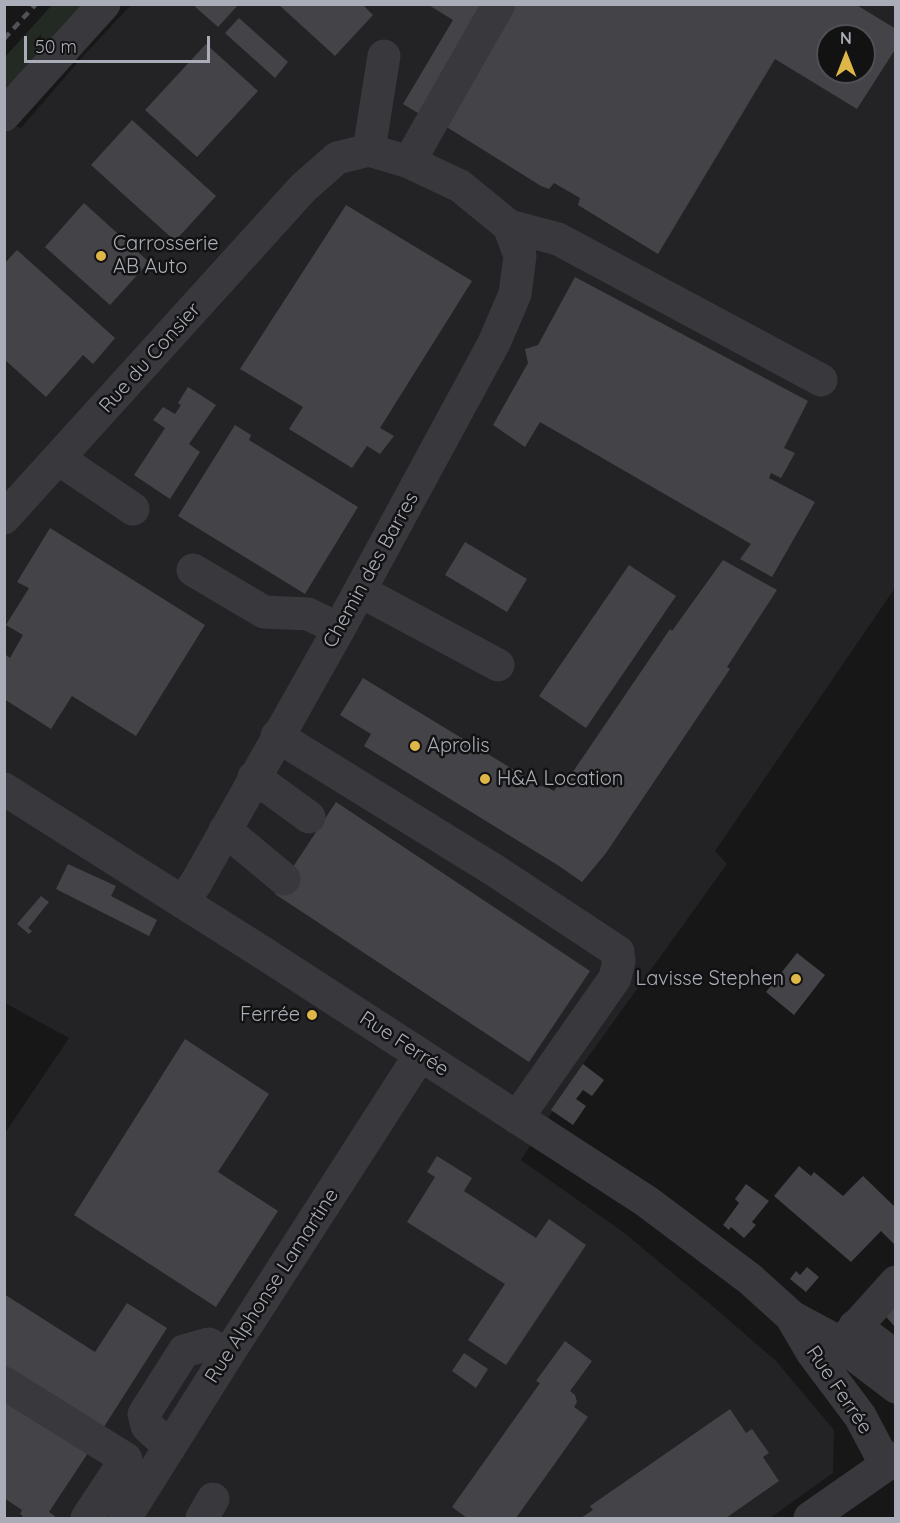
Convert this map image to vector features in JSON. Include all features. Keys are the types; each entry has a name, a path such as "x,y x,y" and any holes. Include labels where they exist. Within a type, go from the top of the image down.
{"street":[{"path":"4,115 104,4"},
{"path":"409,162 499,4"},
{"path":"384,56 369,150 409,162 460,186 509,226 558,239 821,380"},
{"name":"Rue du Consier","path":"4,518 303,188 337,158 369,150"},
{"name":"Chemin des Barres","path":"182,902 196,883 339,629 494,342 515,294 520,256 509,226"},
{"path":"59,459 133,509"},
{"path":"193,570 264,612 308,614 339,629"},
{"path":"360,591 498,665"},
{"path":"277,736 494,870 618,951 619,962 615,978 517,1118"},
{"path":"254,777 309,816"},
{"name":"Rue Ferrée","path":"4,789 646,1201 750,1278 792,1317 839,1345 896,1387"},
{"path":"225,830 284,879"},
{"name":"Rue Alphonse Lamartine","path":"125,1518 420,1055"},
{"path":"896,1281 839,1345 896,1357"},
{"name":"Rue Ferrée","path":"839,1345 860,1416 891,1461"},
{"path":"4,1383 126,1459 87,1518"},
{"path":"810,1518 891,1461"}],"shaded area":[{"path":"52,5 81,5 5,90 5,57"},
{"path":"131,5 895,5 895,588 715,851 727,864 583,1064 521,1160 623,1232 709,1303 776,1361 834,1430 833,1473 770,1518 5,1518 5,1133 69,1038 5,1003 4,123 21,128"}],"building":[{"path":"192,4 239,4 218,27"},
{"path":"278,4 362,4 373,15 335,56"},
{"path":"427,4 489,4 423,116 403,104 453,20"},
{"path":"507,4 855,4 896,29 896,48 876,79 876,24 816,24 816,84 775,59 658,254 578,205 580,198 554,183 549,189 437,121"},
{"path":"239,18 288,62 275,78 225,33"},
{"path":"206,44 258,91 197,157 145,110"},
{"path":"816,84 873,84 857,109"},
{"path":"132,120 216,196 175,241 91,165"},
{"path":"84,203 149,262 110,305 45,247"},
{"path":"346,205 472,281 380,428 394,436 380,454 367,446 352,468 289,429 303,407 240,369"},
{"path":"17,250 115,338 93,364 83,355 46,397 4,359 4,264"},
{"path":"575,277 808,401 784,448 795,453 781,478 771,473 769,478 815,502 772,577 740,559 751,544 540,422 525,447 493,425 528,363 525,349 538,345"},
{"path":"188,387 216,405 189,444 200,452 170,499 134,475 165,428 153,420 163,407 175,414 181,405 178,403"},
{"path":"235,425 251,435 249,440 358,507 305,594 178,516"},
{"path":"50,528 205,625 136,736 72,696 51,729 4,699 4,658 6,655 10,658 23,635 6,625 29,588 17,582"},
{"path":"465,542 527,579 507,612 445,575"},
{"path":"723,560 777,590 727,667 730,669 606,853 582,882 364,746 371,734 340,715 363,678 542,787 543,785 554,791 562,780 566,782 670,629 672,631"},
{"path":"629,565 676,596 586,728 539,696"},
{"path":"336,802 590,971 529,1062 275,894"},
{"path":"68,864 116,886 111,896 157,920 149,936 56,889"},
{"path":"41,896 49,902 28,928 32,931 29,934 17,924"},
{"path":"797,953 825,975 794,1015 766,992"},
{"path":"185,1039 269,1094 218,1172 278,1211 216,1307 74,1215"},
{"path":"583,1064 604,1080 592,1096 583,1090 576,1099 586,1106 573,1125 551,1110"},
{"path":"437,1156 472,1178 464,1191 536,1238 549,1219 586,1245 506,1365 468,1340 505,1284 407,1222 435,1177 427,1172"},
{"path":"799,1166 811,1176 814,1172 843,1196 863,1176 896,1208 896,1246 881,1231 851,1262 774,1196"},
{"path":"746,1184 769,1201 752,1222 756,1225 744,1238 731,1227 729,1230 723,1225 739,1203 735,1199"},
{"path":"807,1267 819,1277 806,1292 790,1279 796,1271 800,1275"},
{"path":"4,1294 95,1352 127,1303 167,1328 102,1430 4,1369"},
{"path":"896,1294 896,1328 879,1309"},
{"path":"565,1341 592,1361 570,1391 575,1395 577,1402 574,1407 588,1417 516,1518 467,1518 452,1507 540,1383 536,1381"},
{"path":"464,1353 488,1369 476,1388 452,1371"},
{"path":"4,1394 88,1453 49,1512 55,1516 53,1518 21,1518 22,1510 4,1498"},
{"path":"730,1409 746,1433 752,1429 769,1453 763,1457 779,1481 726,1518 581,1518 593,1510 590,1506"}],"railway":[{"path":"4,39 36,4"}],"place":[{"name":"Carrosserie AB Auto","path":"101,256"},
{"name":"Aprolis","path":"415,746"},
{"name":"H&A Location","path":"485,779"},
{"name":"Lavisse Stephen","path":"796,979"},
{"name":"Ferrée","path":"312,1015"}]}
